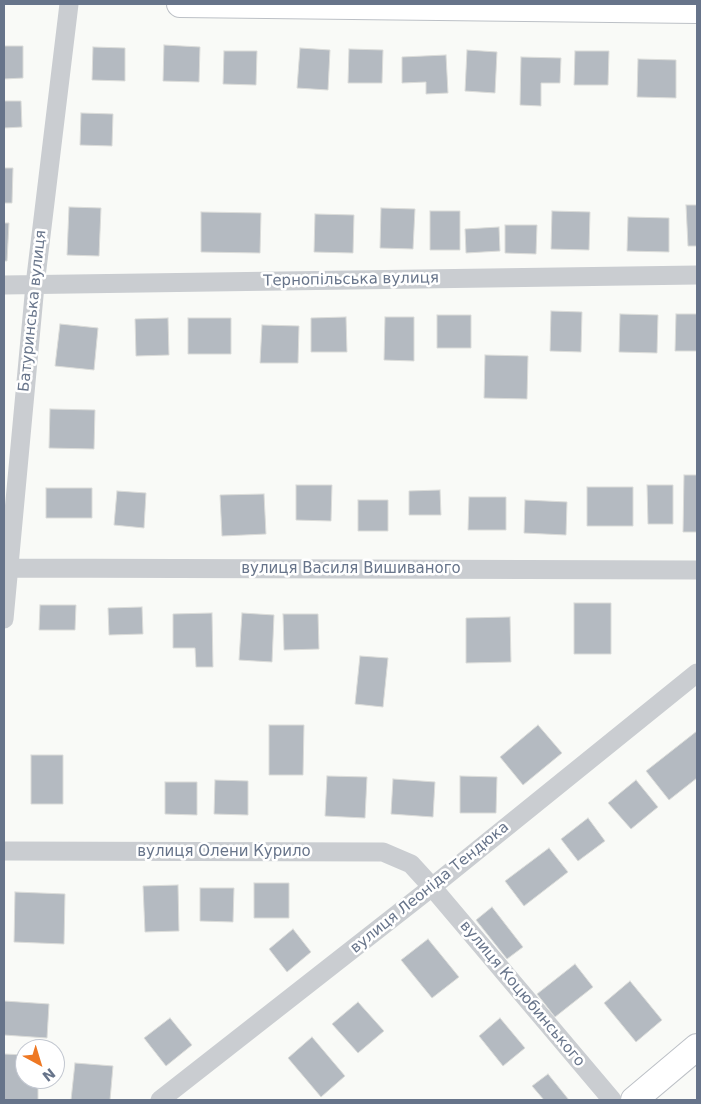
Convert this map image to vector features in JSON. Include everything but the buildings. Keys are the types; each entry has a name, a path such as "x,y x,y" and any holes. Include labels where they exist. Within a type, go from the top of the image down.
{"main road":[{"path":"180,4 697,10"},
{"path":"634,1100 697,1047"}],"street":[{"name":"Батуринська вулиця","path":"4,619 6,568 35,285 69,4"},
{"name":"Тернопільська вулиця","path":"4,285 697,275"},
{"name":"вулиця Василя Вишиваного","path":"6,568 697,570"},
{"name":"вулиця Леоніда Тендюка","path":"160,1100 432,887 697,673"},
{"name":"вулиця Олени Курило","path":"4,852 383,852 411,864 432,887"},
{"name":"вулиця Коцюбинського","path":"432,887 612,1100"}]}
